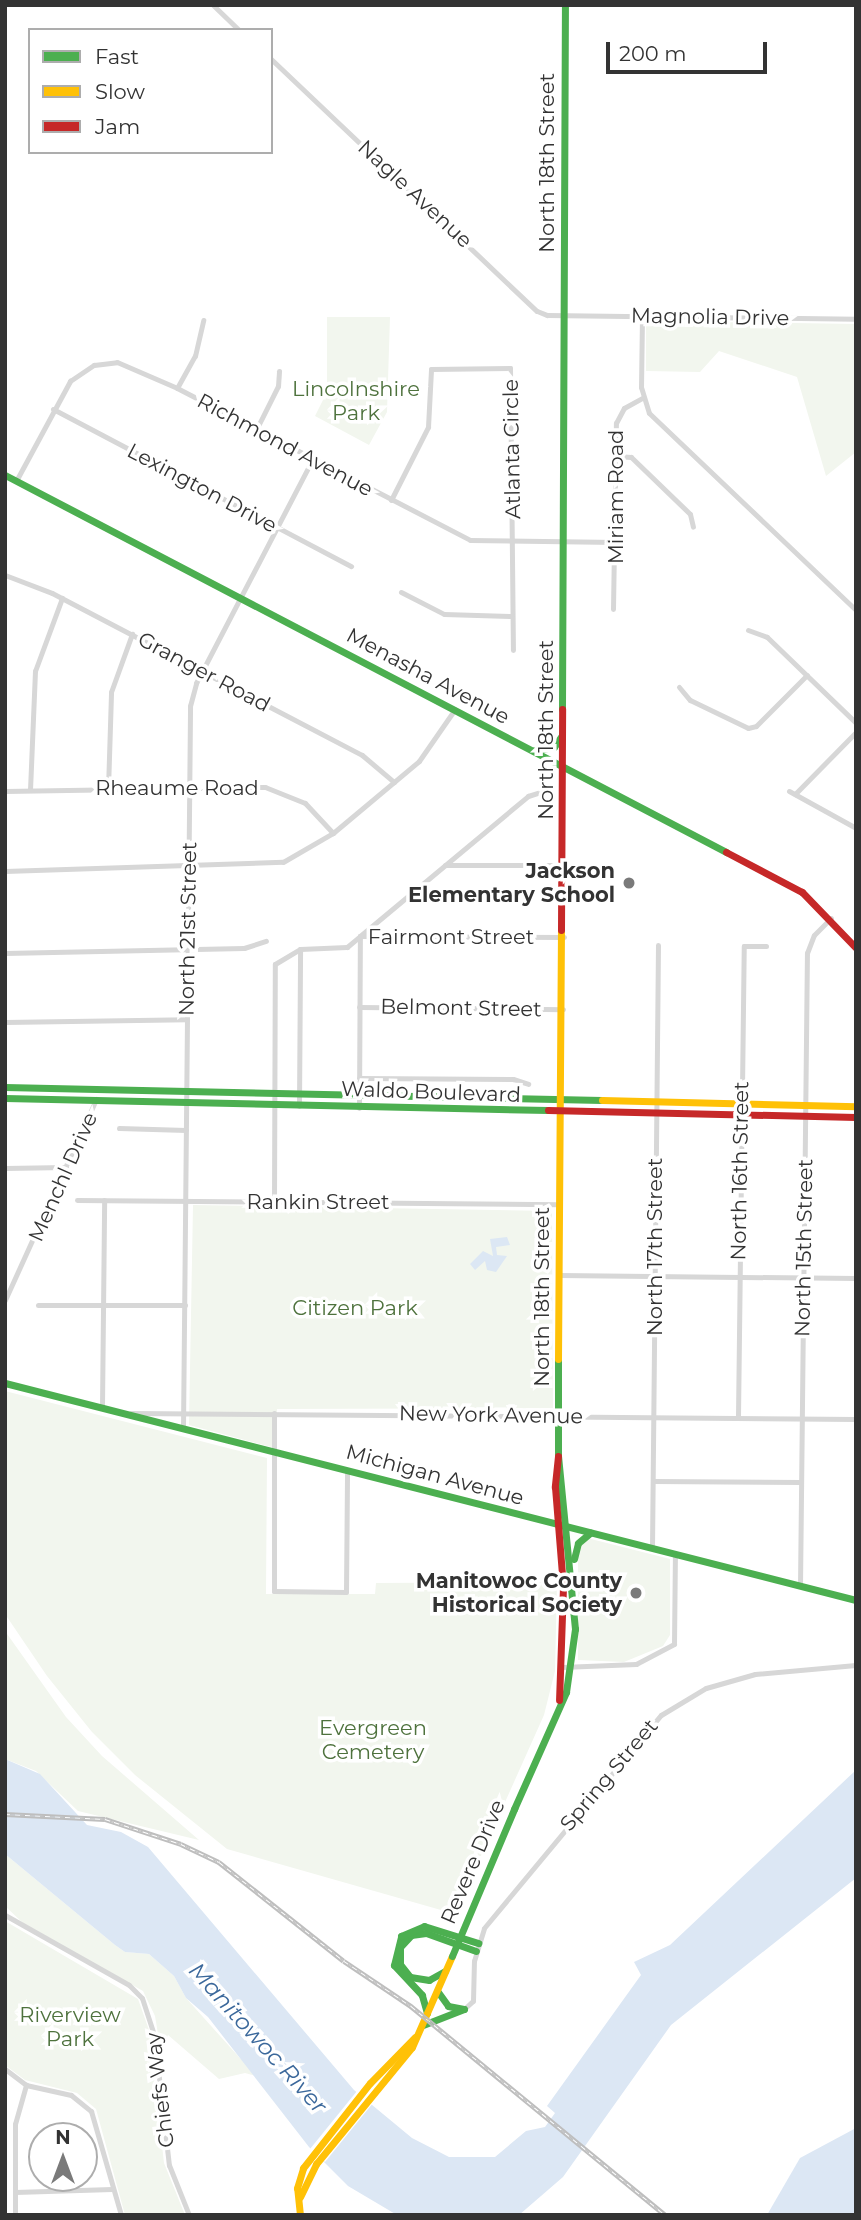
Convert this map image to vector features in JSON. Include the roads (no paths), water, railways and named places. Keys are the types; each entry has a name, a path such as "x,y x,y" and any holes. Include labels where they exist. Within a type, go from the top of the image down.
{"main road":[{"name":"North 18th Street","path":"562,1667 563,1587 558,1525 558,1415 564,937 565,5"},
{"name":"Menasha Avenue","path":"5,475 802,892 831,918 856,948"},
{"path":"532,750 554,747 564,731"},
{"name":"Waldo Boulevard","path":"5,1087 562,1102 856,1106"},
{"name":"Waldo Boulevard","path":"5,1098 562,1114 856,1117"},
{"name":"Michigan Avenue","path":"5,1383 856,1600"},
{"name":"North 18th Street","path":"558,1456 572,1566 573,1667"},
{"path":"572,1566 578,1543 590,1533"},
{"name":"Revere Drive","path":"364,2097 412,2047 415,2036 423,2025 559,1700 562,1667"},
{"name":"Revere Drive","path":"559,1700 566,1692 573,1667"},
{"path":"428,2014 422,1995 394,1965 394,1951 401,1936 424,1927 477,1947"},
{"path":"446,1971 429,1980 410,1977 400,1964 401,1947 411,1935 425,1933 477,1947"},
{"path":"438,1992 449,2006 464,2009"},
{"path":"423,2025 464,2009"},
{"path":"300,2215 300,2174 314,2152 364,2097"},
{"path":"300,2197 321,2158 364,2097"}],"street":[{"path":"213,5 237,28"},
{"name":"Nagle Avenue","path":"273,61 537,311 564,314"},
{"name":"Magnolia Drive","path":"564,314 856,319"},
{"path":"642,316 642,398 654,419 856,610"},
{"path":"177,388 195,356 203,320"},
{"name":"Richmond Avenue","path":"16,481 53,410 76,376 102,363 132,366 470,540 616,542"},
{"name":"Atlanta Circle","path":"391,500 428,428 431,369 508,366 513,373 512,541"},
{"path":"256,430 278,386 279,372"},
{"name":"Miriam Road","path":"613,608 618,416 642,398"},
{"name":"Lexington Drive","path":"53,410 351,566"},
{"path":"616,456 631,457 690,514 693,527"},
{"name":"North 21st Street","path":"183,1429 190,706 202,671 312,460"},
{"path":"512,541 513,650"},
{"name":"Granger Road","path":"5,575 62,598 362,755 394,782"},
{"path":"401,592 444,614 512,616"},
{"path":"30,790 35,671 62,598"},
{"path":"748,630 767,637 856,723"},
{"path":"108,789 111,692 132,635"},
{"path":"679,687 690,700 748,728 756,726 807,675"},
{"path":"5,871 283,862 333,833 394,782 435,744 455,709"},
{"path":"856,732 792,793 856,828"},
{"name":"Rheaume Road","path":"5,791 250,786 282,791 305,803 333,833"},
{"path":"359,1108 360,936 528,796 543,791"},
{"path":"445,865 564,865"},
{"name":"North 15th Street","path":"800,1586 807,953 814,935 831,918"},
{"name":"Fairmont Street","path":"300,949 343,948 360,936 564,937"},
{"path":"5,953 257,947 266,941"},
{"name":"North 17th Street","path":"652,1549 658,945"},
{"name":"North 16th Street","path":"738,1417 744,946 766,946"},
{"path":"274,1202 275,964 300,949"},
{"path":"299,1106 300,949"},
{"name":"Belmont Street","path":"359,1007 563,1009"},
{"path":"5,1023 187,1018"},
{"path":"359,1078 513,1079 528,1084"},
{"name":"Menchl Drive","path":"5,1300 96,1101 96,1089"},
{"path":"119,1129 186,1130"},
{"path":"5,1168 66,1167"},
{"name":"Rankin Street","path":"77,1200 560,1204"},
{"path":"103,1407 104,1200"},
{"path":"559,1275 856,1278"},
{"path":"38,1305 185,1305"},
{"name":"New York Avenue","path":"127,1414 184,1412 856,1419"},
{"path":"274,1413 274,1591 346,1592 346,1471"},
{"path":"653,1481 800,1482"},
{"path":"562,1667 636,1664 674,1643 675,1555"},
{"name":"Spring Street","path":"464,2009 473,2001 477,1947 496,1910 661,1715 706,1688 737,1678 856,1665"},
{"name":"Chiefs Way","path":"5,1915 129,1985 142,1998 154,2034 169,2165 189,2215"},
{"path":"5,2069 26,2085 71,2095 91,2111 121,2215"},
{"path":"15,2215 15,2133 26,2085"},
{"path":"5,2134 15,2133"},
{"path":"15,2192 112,2189"}],"water":[{"path":"507,1237 510,1245 496,1247 497,1255 507,1256 496,1272 487,1270 485,1261 475,1270 470,1264 483,1251 493,1256 490,1239"},
{"name":"Manitowoc River","path":"5,1759 40,1774 87,1825 121,1832 148,1847 354,2090 412,2138 449,2157 495,2157 526,2131 545,2127 555,2113 547,2106 641,1975 634,1962 670,1945 856,1770 856,1878 671,2025 563,2177 519,2215 397,2215 348,2186 309,2147 208,2017 186,1998 174,1976 149,1954 125,1952 115,1945 5,1854"},
{"path":"856,2128 856,2215 767,2215 800,2158"}],"railway":[{"path":"5,1814 105,1819 181,1844 219,1862 344,1961 411,2006 665,2215"}],"place":[{"name":"Jackson Elementary School","path":"629,883"},
{"name":"Manitowoc County Historical Society","path":"636,1593"}],"park label":[{"name":"Lincolnshire Park","path":"356,401"},
{"name":"Citizen Park","path":"355,1308"},
{"name":"Evergreen Cemetery","path":"373,1740"},
{"name":"Riverview Park","path":"70,2027"}]}
